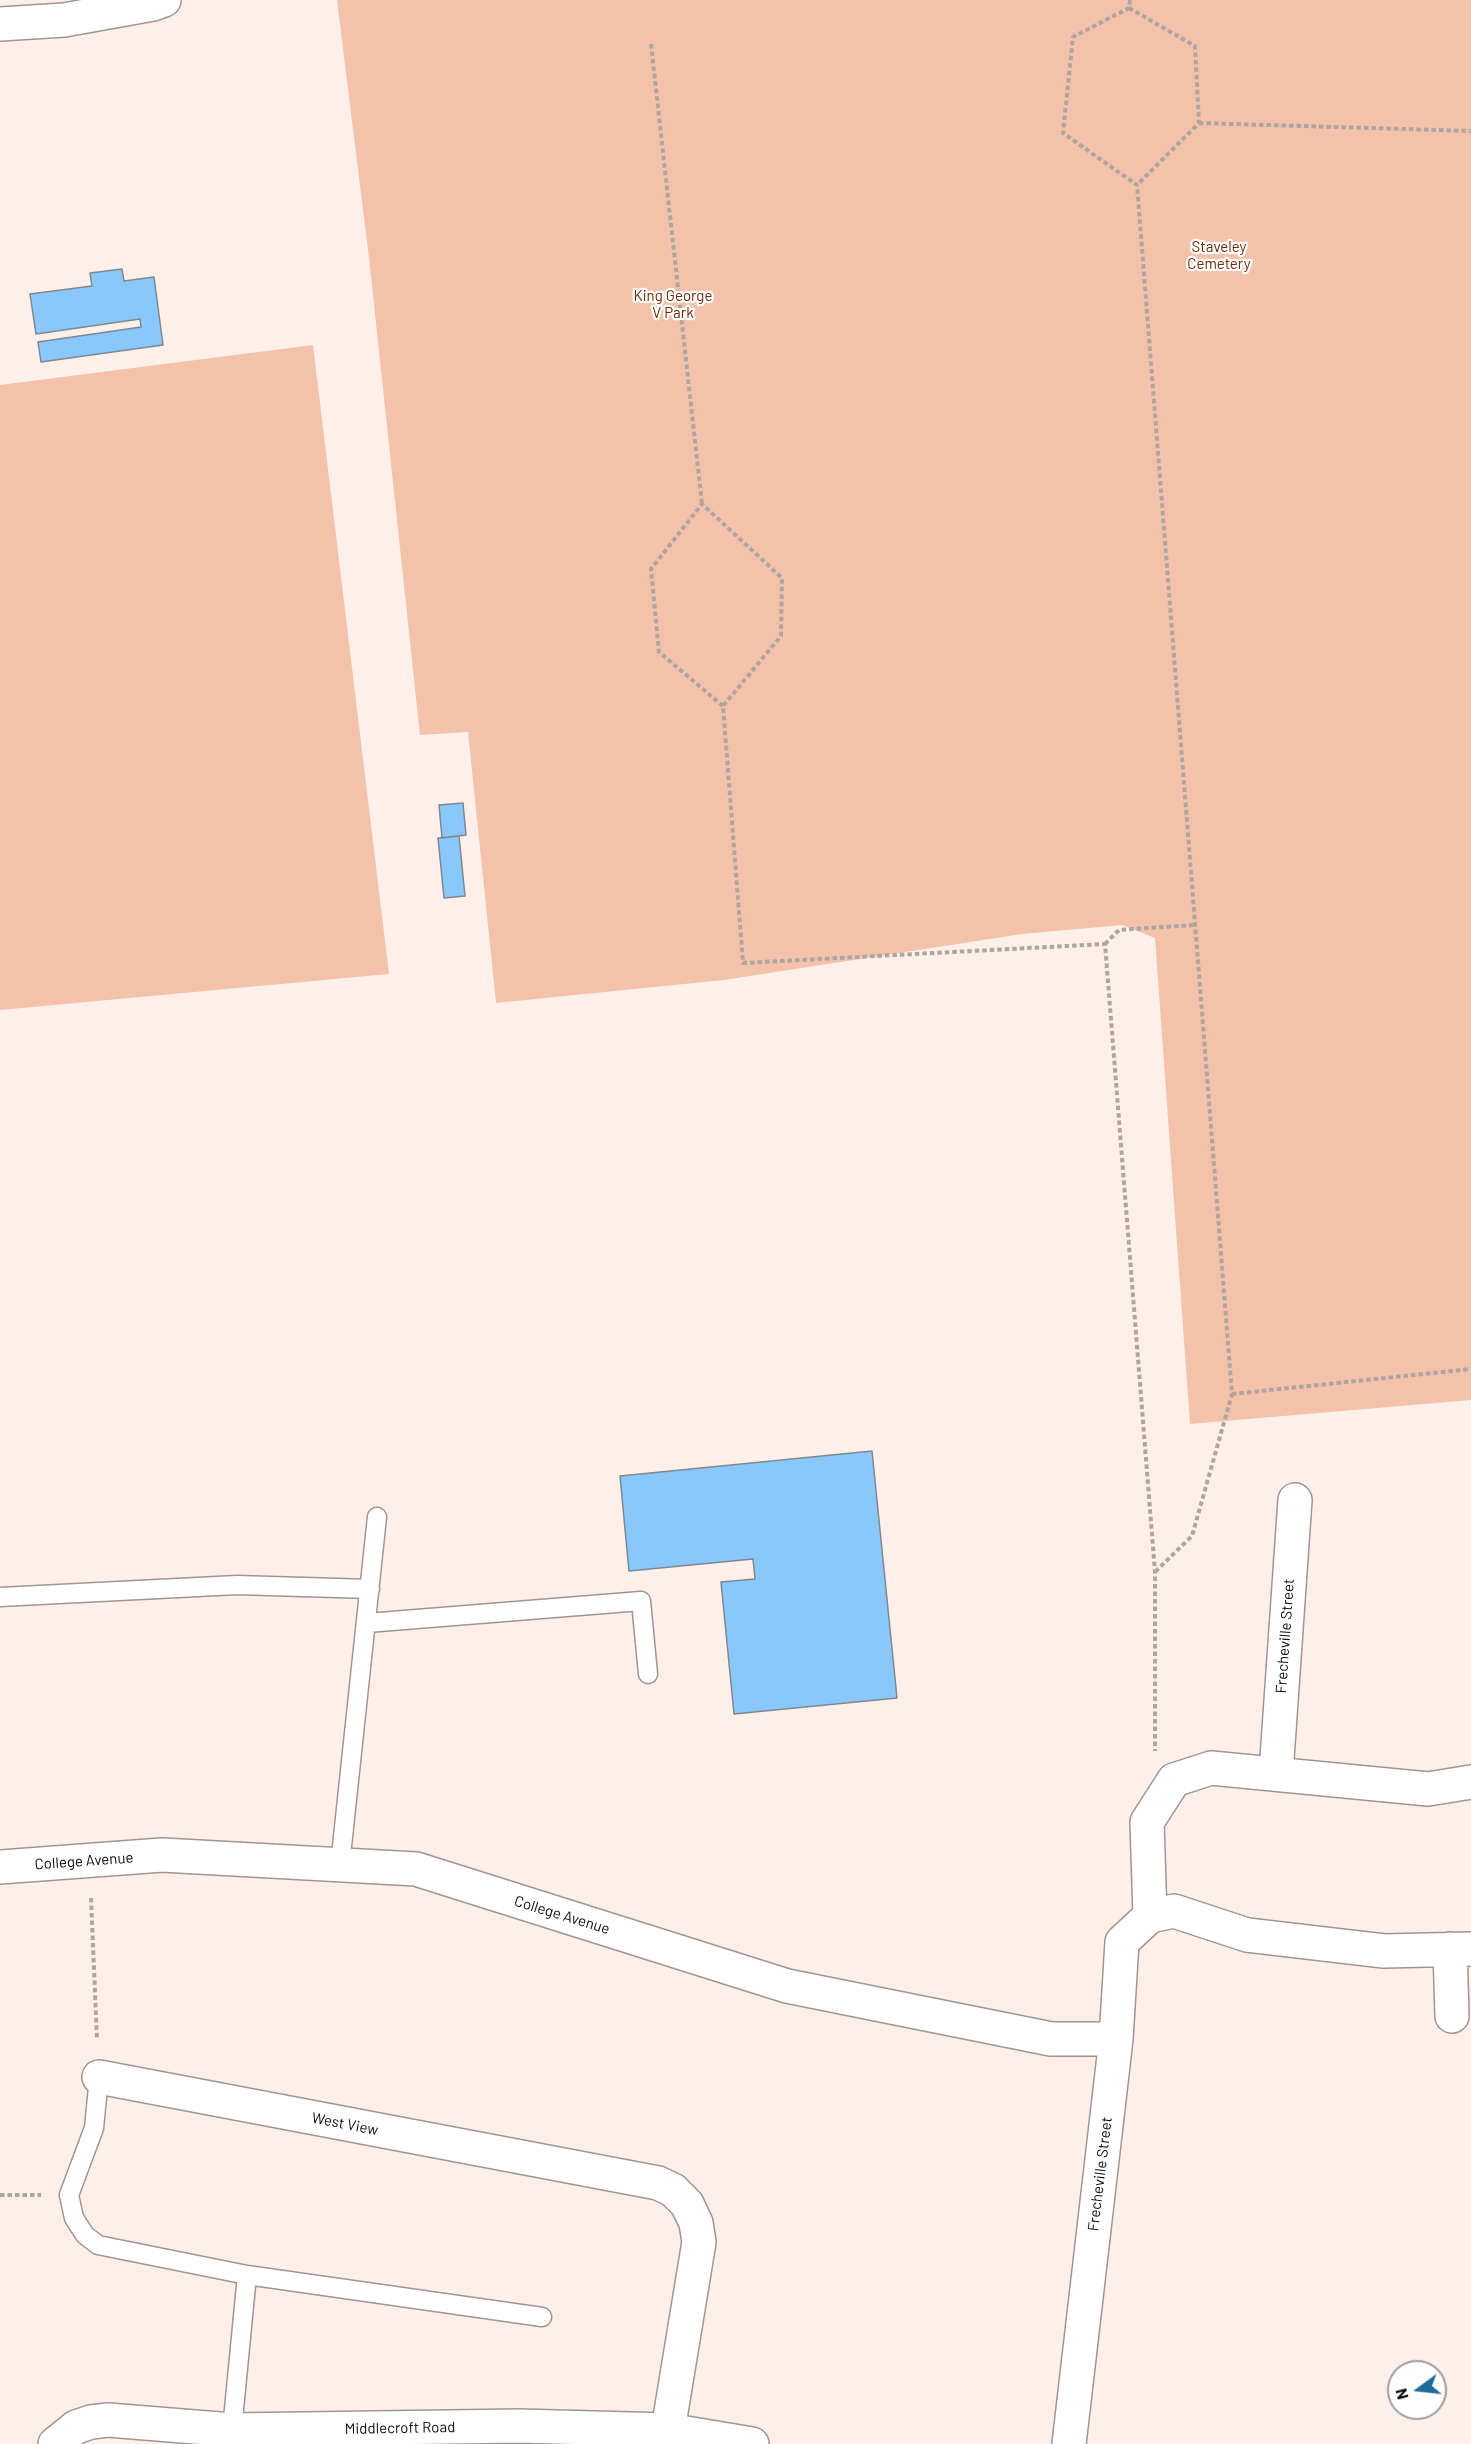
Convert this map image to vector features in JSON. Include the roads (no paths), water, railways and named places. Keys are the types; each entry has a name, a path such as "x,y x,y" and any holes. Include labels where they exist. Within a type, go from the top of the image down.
{"street":[{"path":"0,24 64,20 164,0"},
{"name":"Frecheville Street","path":"1276,1773 1295,1500"},
{"path":"1452,2016 1460,1949 1373,1950 1247,1935 1174,1911 1150,1916 1147,1822 1174,1780 1211,1768 1428,1789 1471,1782"},
{"name":"College Avenue","path":"0,1867 162,1855 416,1869 788,1986 1051,2039 1116,2039"},
{"name":"Frecheville Street","path":"1069,2444 1116,2039 1122,1942 1150,1916"},
{"name":"West View","path":"99,2077 658,2183 673,2190 687,2204 696,2223 699,2242 668,2430"},
{"name":"Middlecroft Road","path":"55,2444 76,2427 108,2420 232,2430 520,2426 668,2430 753,2444"}],"lane":[{"path":"340,1865 377,1517"},
{"path":"0,1597 237,1585 370,1589"},
{"path":"367,1623 641,1602 648,1674"},
{"path":"99,2077 94,2128 69,2195 74,2218 85,2235 98,2245 247,2275 542,2317"},
{"path":"232,2430 247,2275"}],"park label":[{"name":"Staveley Cemetery","path":"1219,256"},
{"name":"King George V Park","path":"673,304"}]}
